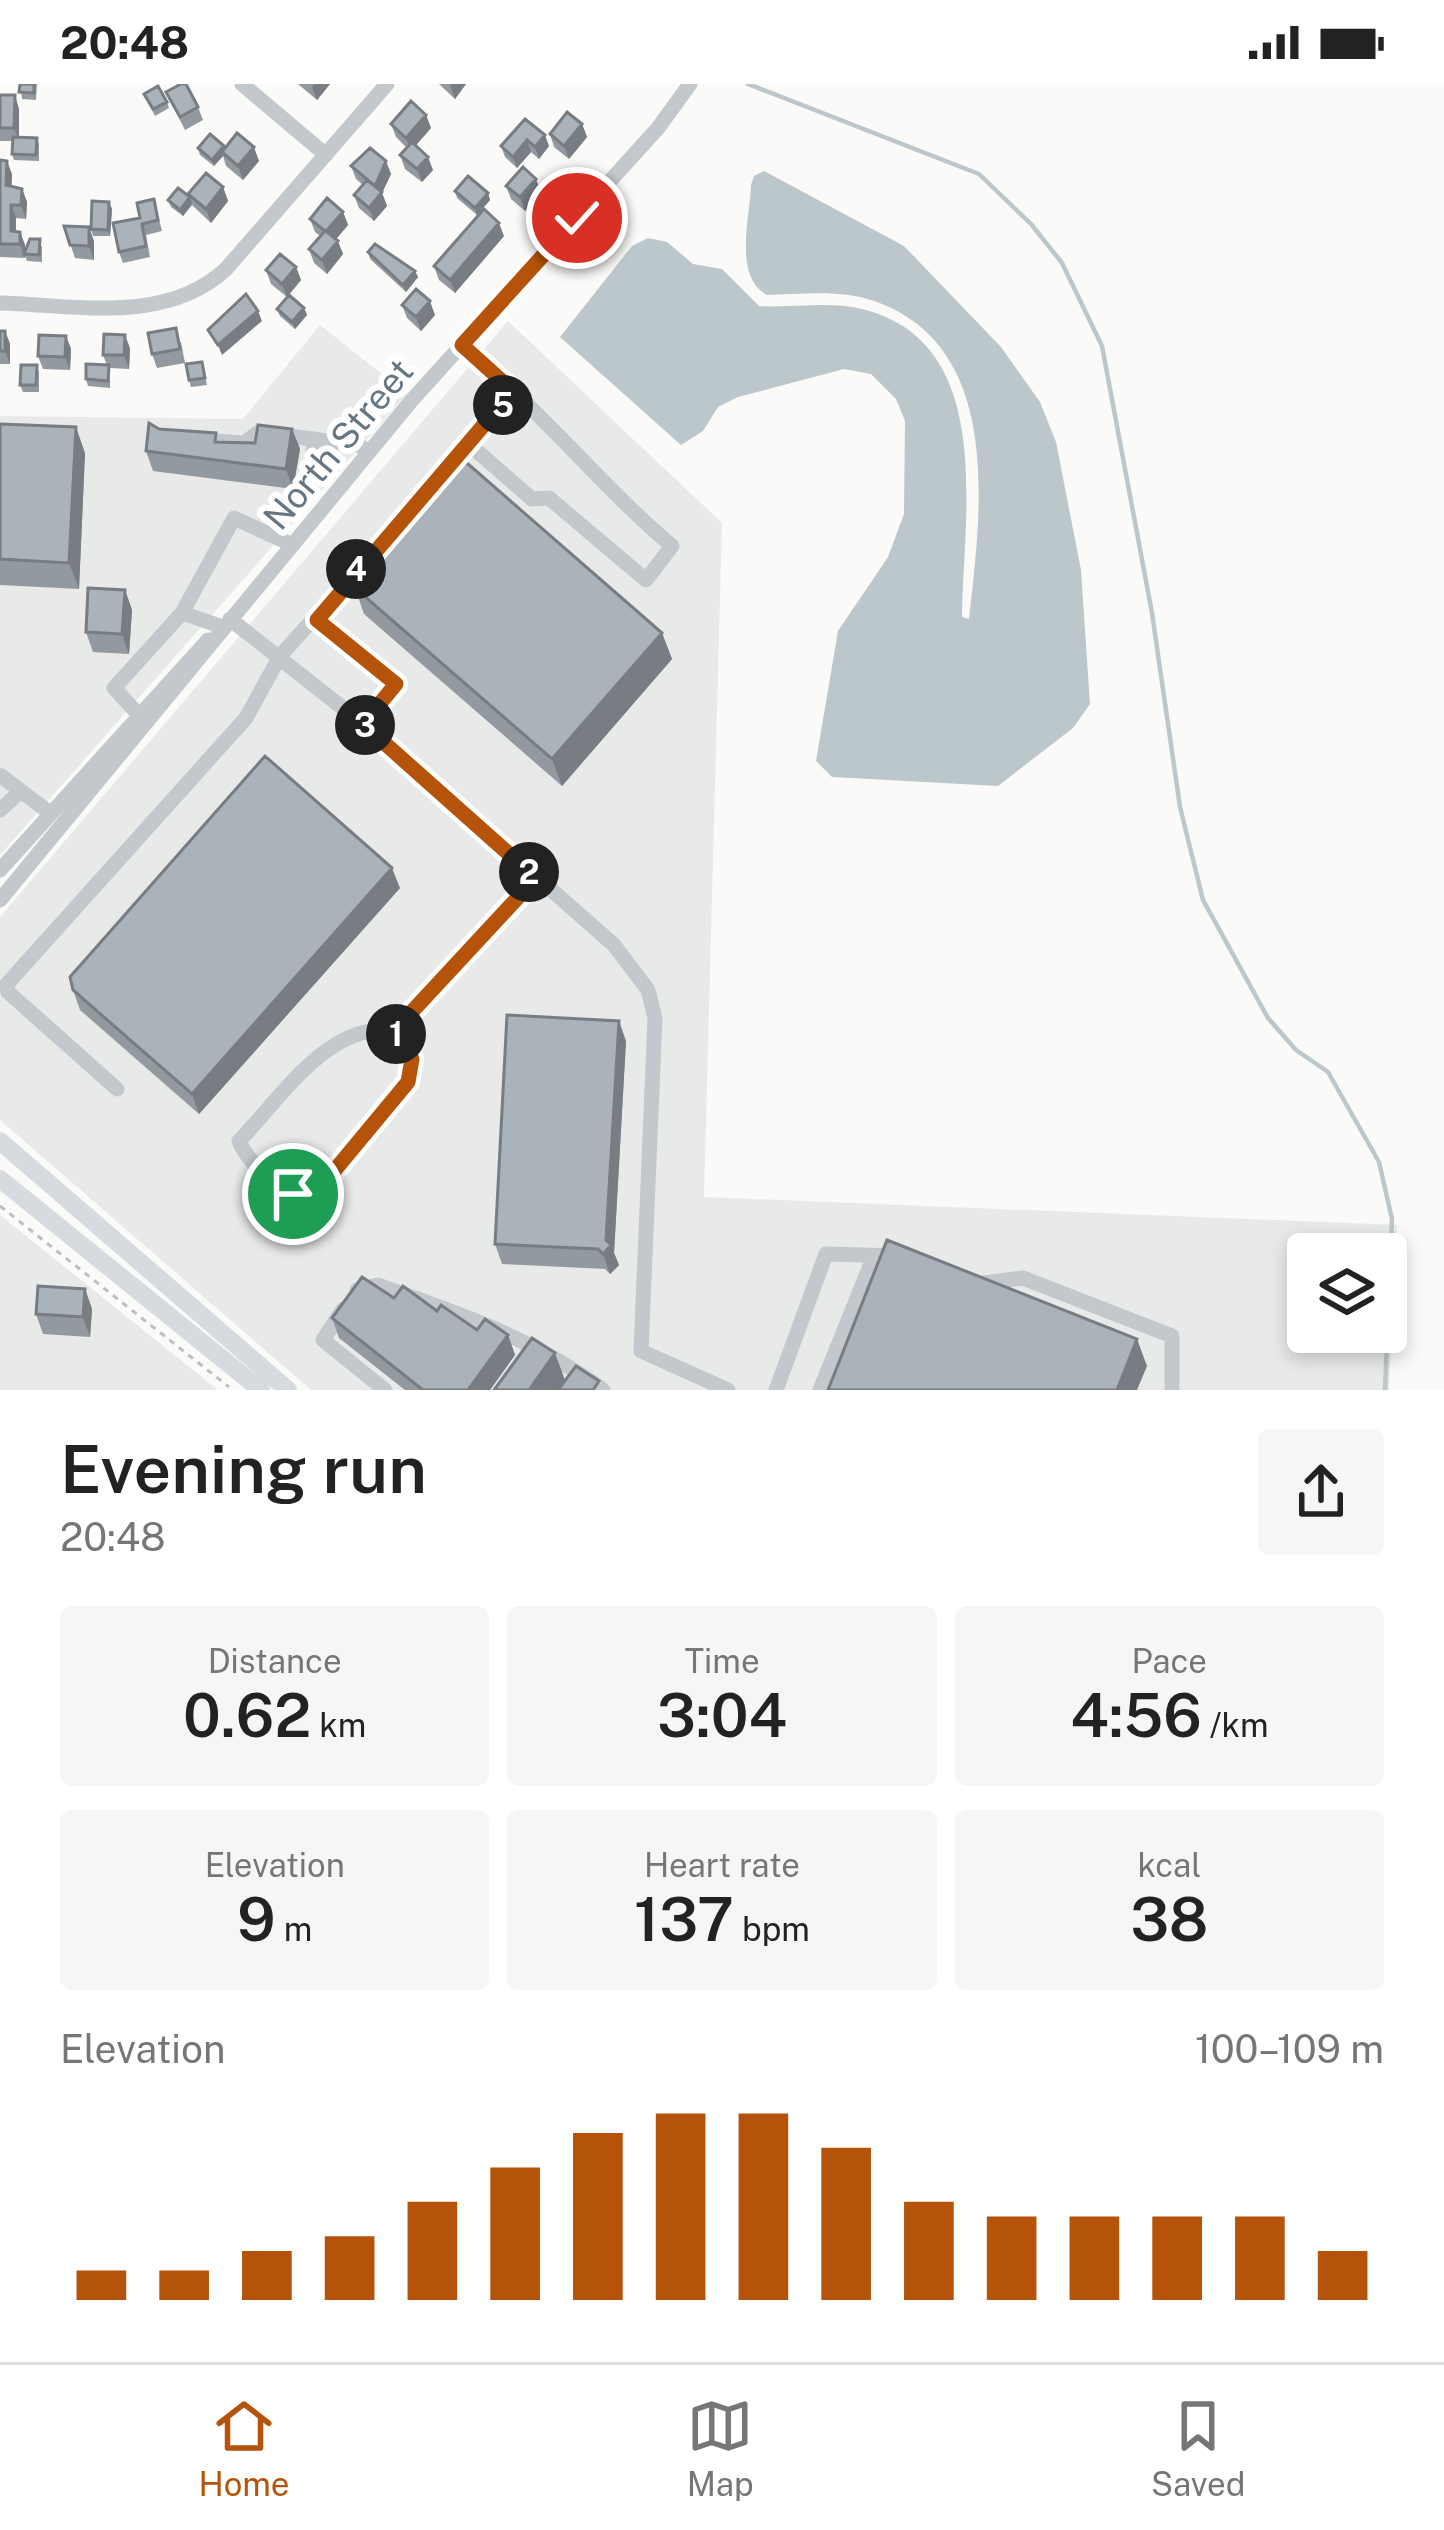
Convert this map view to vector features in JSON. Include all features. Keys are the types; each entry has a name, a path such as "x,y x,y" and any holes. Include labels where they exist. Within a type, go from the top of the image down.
{"main road":[{"path":"0,1141 287,1390"},
{"path":"0,1179 261,1390"}],"street":[{"path":"242,84 326,155"},
{"path":"0,303 135,307 186,297 226,269 387,84"},
{"name":"North Street","path":"0,900 369,452 658,128 690,84"},
{"path":"462,345 588,460 608,492 673,546 646,580 549,498 532,499 470,445"},
{"path":"117,1089 8,992 7,984 246,718 280,656 317,620 513,391"},
{"path":"186,439 244,443 260,432 369,452"},
{"path":"310,468 315,439"},
{"path":"138,714 114,688 182,614 234,518 292,544"},
{"path":"182,614 227,623 280,656 614,945 648,990 656,1018 641,1351 651,1360 728,1390"},
{"path":"317,620 396,684 363,724"},
{"name":"North Street","path":"1,866 227,623"},
{"path":"0,775 50,814"},
{"path":"0,810 21,791"},
{"path":"394,1031 536,878"},
{"path":"375,1028 394,1031 412,1059 408,1082 320,1188 308,1195 293,1194 245,1155 239,1141 343,1036 375,1028"},
{"path":"776,1390 826,1255 915,1255"},
{"path":"820,1390 874,1256"},
{"path":"968,1277 986,1284 1024,1278 1172,1336 1172,1390"},
{"path":"385,1390 323,1340 364,1284 502,1329 555,1355 603,1390"}],"path":[{"path":"0,1206 233,1390"}],"shaded area":[{"path":"764,171 904,246 1001,347 1040,402 1056,442 1081,570 1090,704 1073,728 998,786 832,777 816,761 838,631 888,557 904,514 905,421 896,399 871,374 844,369 738,397 718,407 703,431 681,445 560,337 632,246 648,238 667,242 693,264 722,269 759,306 849,307 905,328 935,357 953,394 963,437 962,617 969,619 979,484 965,394 947,356 918,325 877,302 837,294 767,295 757,286 747,261 747,230 751,185 754,176"},
{"path":"508,321 722,523 704,1197 1397,1225 1397,1233 1287,1233 1287,1353 1391,1353 1389,1390 311,1390 0,1120 0,917"},
{"path":"320,325 407,394 0,855 0,416 243,419"},
{"path":"0,1215 218,1390 0,1390"}],"building":[{"path":"20,84 34,84 34,93 19,92"},
{"path":"186,84 198,107 180,117 166,92"},
{"path":"158,86 167,102 153,109 144,94"},
{"path":"0,95 15,95 14,128 0,128"},
{"path":"411,101 426,115 406,138 391,124"},
{"path":"567,112 582,124 564,146 550,134"},
{"path":"525,119 545,135 535,147 527,140 513,157 501,146"},
{"path":"237,133 254,147 238,166 222,152"},
{"path":"210,134 224,146 212,160 198,148"},
{"path":"13,137 37,138 36,155 12,154"},
{"path":"412,142 428,157 417,169 400,155"},
{"path":"370,148 386,161 375,186 351,166"},
{"path":"0,160 7,161 6,185 22,189 21,205 11,205 11,231 20,232 20,244 0,244"},
{"path":"523,167 536,179 520,197 506,186"},
{"path":"206,173 223,187 206,209 188,194"},
{"path":"468,176 488,193 475,208 455,191"},
{"path":"367,180 382,192 369,208 354,195"},
{"path":"178,188 190,197 180,210 168,200"},
{"path":"327,198 343,212 326,231 338,241 322,260 309,249 325,231 310,219"},
{"path":"154,199 158,220 142,224 146,246 119,252 113,223 140,218 137,203"},
{"path":"92,201 109,202 108,230 91,229"},
{"path":"484,209 499,223 450,280 434,266"},
{"path":"64,226 89,227 89,246 70,245"},
{"path":"30,239 40,239 39,255 24,254"},
{"path":"375,244 415,271 403,285 368,252"},
{"path":"280,254 296,267 282,284 266,270"},
{"path":"416,289 430,301 416,317 402,305"},
{"path":"246,294 258,311 218,345 208,330"},
{"path":"289,295 304,308 292,322 277,309"},
{"path":"176,328 180,349 152,354 148,333"},
{"path":"0,331 5,331 5,351 0,351"},
{"path":"104,334 125,335 124,355 103,355"},
{"path":"39,335 66,336 65,357 38,356"},
{"path":"202,362 205,378 189,380 186,364"},
{"path":"86,364 109,365 108,381 86,379"},
{"path":"21,365 37,365 36,385 20,385"},
{"path":"149,423 159,429 216,433 215,442 255,443 258,425 292,429 286,469 146,451"},
{"path":"0,424 76,427 69,563 0,559"},
{"path":"460,457 662,633 552,759 355,588 355,577"},
{"path":"88,588 125,590 122,634 86,632"},
{"path":"265,756 392,868 192,1094 73,990 70,977"},
{"path":"507,1015 619,1021 606,1240 611,1245 603,1254 598,1249 495,1244"},
{"path":"887,1240 1137,1339 1117,1390 828,1390"},
{"path":"362,1277 394,1298 403,1286 437,1311 441,1305 477,1330 485,1319 508,1335 468,1390 423,1390 332,1318"},
{"path":"38,1286 85,1289 83,1317 36,1314"},
{"path":"532,1338 555,1353 529,1390 494,1390"},
{"path":"576,1366 599,1381 593,1390 558,1390"}],"waterway":[{"path":"748,84 979,174 1031,224 1062,263 1102,346 1152,613 1180,807 1203,900 1268,1018 1296,1050 1328,1072 1379,1162 1392,1219 1385,1390"}],"route":[{"path":"293,1194 308,1195 320,1188 408,1082 412,1059 394,1031 536,878 363,724 396,684 317,620 392,527 487,427 513,391 462,345 577,218"}]}
